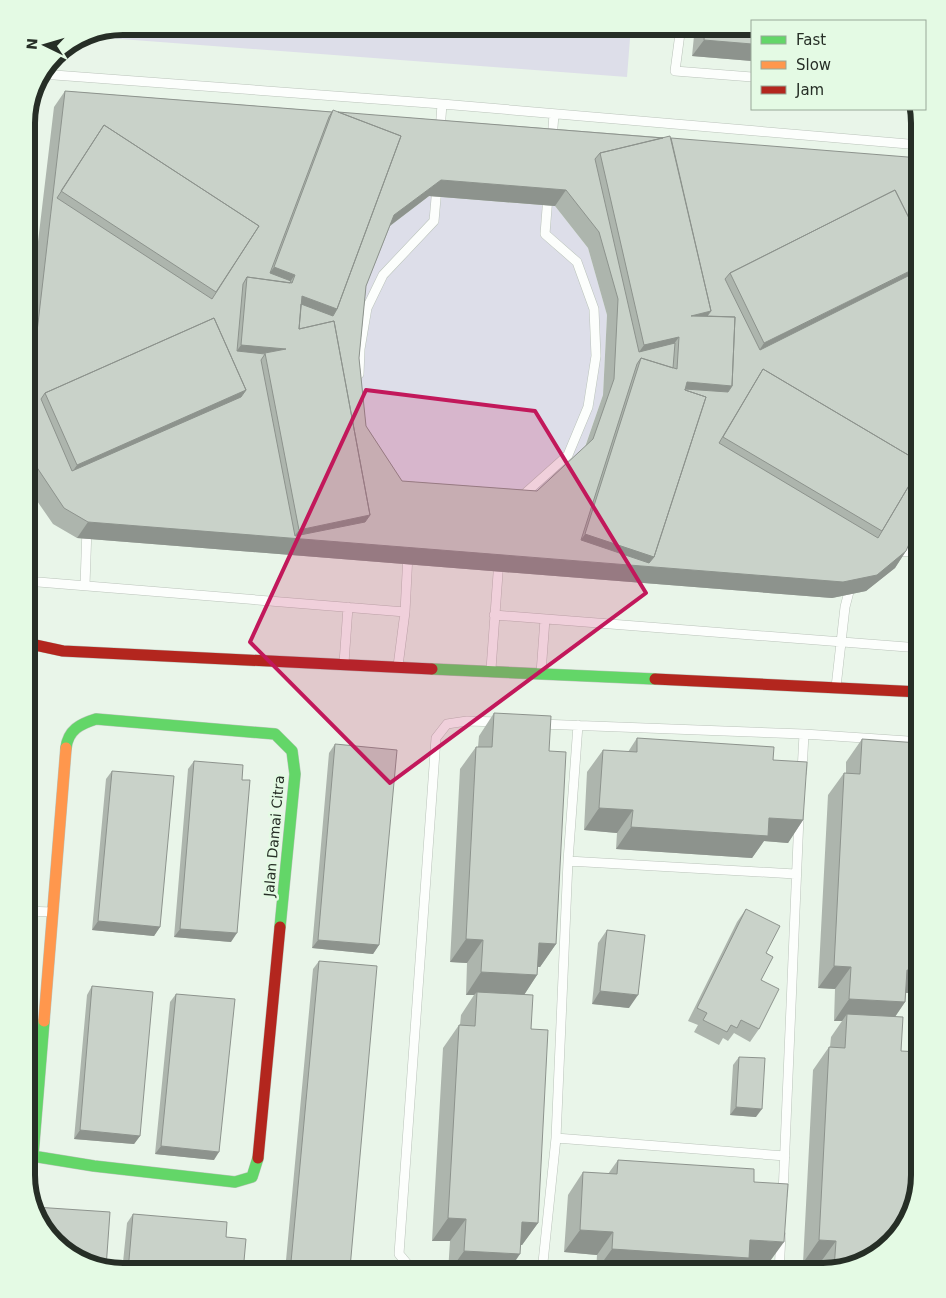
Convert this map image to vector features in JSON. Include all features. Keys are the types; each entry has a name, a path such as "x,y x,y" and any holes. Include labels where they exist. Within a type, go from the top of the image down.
{"street":[{"path":"35,645 63,651 911,691"},
{"name":"Jalan Damai Citra","path":"35,1100 67,740 78,725 96,719 275,734 292,751 295,774 257,1163 252,1177 236,1182 94,1166 35,1156"}],"lane":[{"path":"680,35 675,71 751,77"},
{"path":"50,75 442,104 911,144"},
{"path":"440,143 442,104"},
{"path":"551,151 554,114"},
{"path":"358,386 360,349 367,308 383,275 434,221 437,182"},
{"path":"516,501 568,455 588,407 596,356 594,309 577,262 545,234 549,188"},
{"path":"81,519 87,526 85,586"},
{"path":"398,666 405,612 408,544"},
{"path":"491,670 500,550"},
{"path":"884,556 891,552 911,551"},
{"path":"836,687 845,607 851,583 858,577"},
{"path":"35,582 405,612"},
{"path":"344,663 348,607"},
{"path":"494,615 911,647"},
{"path":"541,673 545,619"},
{"path":"406,1263 398,1254 436,738 448,724 467,721 513,722"},
{"path":"532,723 804,734 908,741 911,744"},
{"path":"543,1263 556,1138 568,861 578,725"},
{"path":"801,781 804,734"},
{"path":"783,1204 799,809"},
{"path":"568,861 795,874"},
{"path":"35,911 52,912"},
{"path":"556,1138 785,1156"},
{"path":"780,1263 782,1224"}],"highlighted area":[{"path":"366,390 535,411 646,593 390,783 250,642"}],"shaded area":[{"path":"123,35 630,35 627,77 104,38"},
{"path":"429,196 555,206 588,248 607,315 603,395 582,455 526,507 391,497 355,442 355,302 383,231"}],"building":[{"path":"704,35 751,35 751,44 704,40"},
{"path":"65,91 332,112 270,273 291,281 290,283 247,277 243,284 237,351 265,354 261,360 295,536 365,522 370,515 334,321 299,329 301,304 333,316 401,136 338,112 663,138 600,153 595,159 639,352 675,343 673,368 641,358 637,364 581,540 649,563 654,557 706,397 685,389 728,392 732,386 735,317 707,316 711,311 671,138 911,157 911,222 895,190 730,273 725,279 760,350 911,274 911,457 763,369 719,443 878,538 911,482 911,540 906,551 877,575 843,582 88,522 64,508 36,466 35,349","holes":["104,125 259,226 212,299 57,198","441,180 566,190 599,232 618,299 614,379 593,439 537,491 402,481 366,426 359,358 366,286 394,215","214,318 246,390 241,397 72,471 41,399 45,393"]},
{"path":"333,110 401,136 337,309 302,296 299,329 334,321 370,515 299,530 265,353 286,349 241,345 247,277 292,283 295,275 274,267"},
{"path":"104,125 259,226 216,292 61,191"},
{"path":"670,136 711,311 691,316 735,317 732,386 687,382 685,390 706,397 654,557 585,534 641,358 677,369 679,337 644,345 600,153"},
{"path":"895,190 911,222 911,270 764,343 730,273"},
{"path":"214,318 246,390 77,465 45,393"},
{"path":"763,369 911,457 911,482 882,531 723,437"},
{"path":"494,713 551,716 549,751 566,752 556,944 539,943 537,975 481,972 483,940 466,939 476,747 492,747"},
{"path":"637,738 774,747 773,760 807,762 803,820 769,818 768,836 631,827 633,810 599,808 603,750 637,752"},
{"path":"862,739 911,742 911,970 907,970 905,1002 849,999 851,967 834,966 844,773 860,774"},
{"path":"335,744 397,750 379,945 318,940"},
{"path":"194,761 243,765 242,780 250,780 237,933 180,929"},
{"path":"112,771 174,776 160,927 98,921"},
{"path":"746,909 780,926 766,953 773,957 761,980 779,989 759,1029 741,1020 737,1028 731,1025 727,1032 703,1020 707,1013 697,1008"},
{"path":"607,930 645,935 638,995 600,991"},
{"path":"319,961 377,966 350,1263 291,1262"},
{"path":"92,986 153,992 140,1136 80,1130"},
{"path":"477,992 533,995 531,1029 548,1030 538,1223 522,1222 520,1254 464,1251 466,1219 448,1218 459,1025 475,1026"},
{"path":"176,994 235,999 219,1152 161,1146"},
{"path":"847,1014 903,1017 901,1051 911,1052 911,1175 908,1198 893,1229 877,1245 867,1251 846,1260 834,1262 836,1241 819,1240 829,1047 845,1048"},
{"path":"739,1057 765,1058 762,1109 736,1107"},
{"path":"618,1160 754,1169 754,1182 788,1184 784,1242 750,1240 749,1258 612,1249 613,1232 580,1230 583,1172 617,1174"},
{"path":"41,1207 110,1212 106,1261 84,1254 74,1248 53,1229"},
{"path":"133,1214 227,1222 226,1237 246,1239 244,1263 129,1263"}],"traffic: fast":[{"path":"432,669 655,679"},
{"path":"66,748 72,732 85,723 96,719 275,734 292,751 295,774 280,927"},
{"path":"35,1131 44,1021"},
{"path":"35,1156 94,1166 235,1182 252,1177 258,1158"}],"traffic: slow":[{"path":"44,1021 66,748"}],"traffic: jam":[{"path":"35,645 63,651 432,669"},
{"path":"655,679 911,692"},
{"path":"258,1158 280,927"}]}
